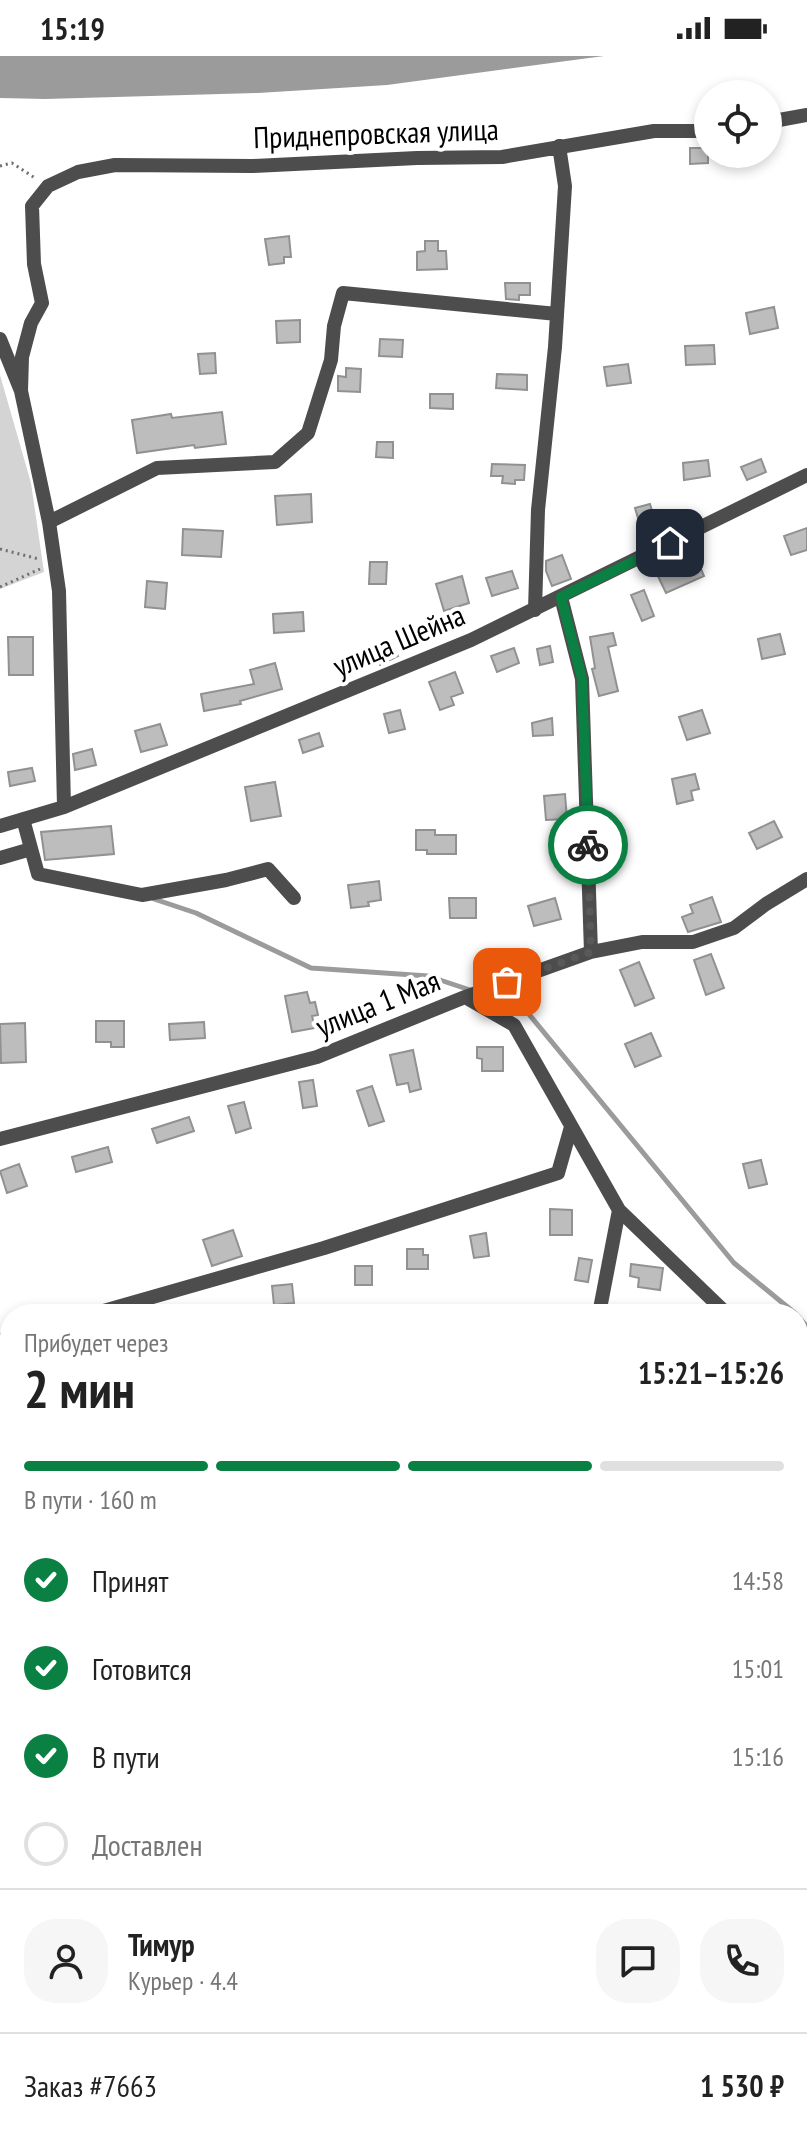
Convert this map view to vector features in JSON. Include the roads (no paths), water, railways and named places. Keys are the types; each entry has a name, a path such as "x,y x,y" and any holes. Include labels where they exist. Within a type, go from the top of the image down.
{"street":[{"path":"782,119 807,115"},
{"name":"Приднепровская улица","path":"21,391 22,357 31,323 42,303 34,264 32,206 48,186 78,172 115,165 253,166 502,157 654,131 694,131"},
{"path":"535,610 541,464 557,314 565,186 559,146"},
{"path":"49,522 157,468 275,462 308,433 331,360 334,326 343,293 557,314"},
{"path":"0,339 21,391 49,522 59,591 64,807"},
{"name":"улица Шейна","path":"0,826 64,807 471,640 807,475"},
{"path":"561,597 582,679 591,952"},
{"path":"23,819 38,874 142,895 268,869 294,898"},
{"path":"0,858 31,849"},
{"name":"улица 1 Мая","path":"0,1139 317,1057 465,997 591,952 642,942 693,942 734,928 807,879"},
{"path":"465,997 514,1025 619,1210 717,1304"},
{"path":"128,1304 324,1248 558,1173 571,1127"},
{"path":"601,1304 619,1210"}],"waterway":[{"path":"154,899 196,913 311,968 428,976 473,991"},
{"path":"482,994 523,1007 734,1263 784,1304"}]}
